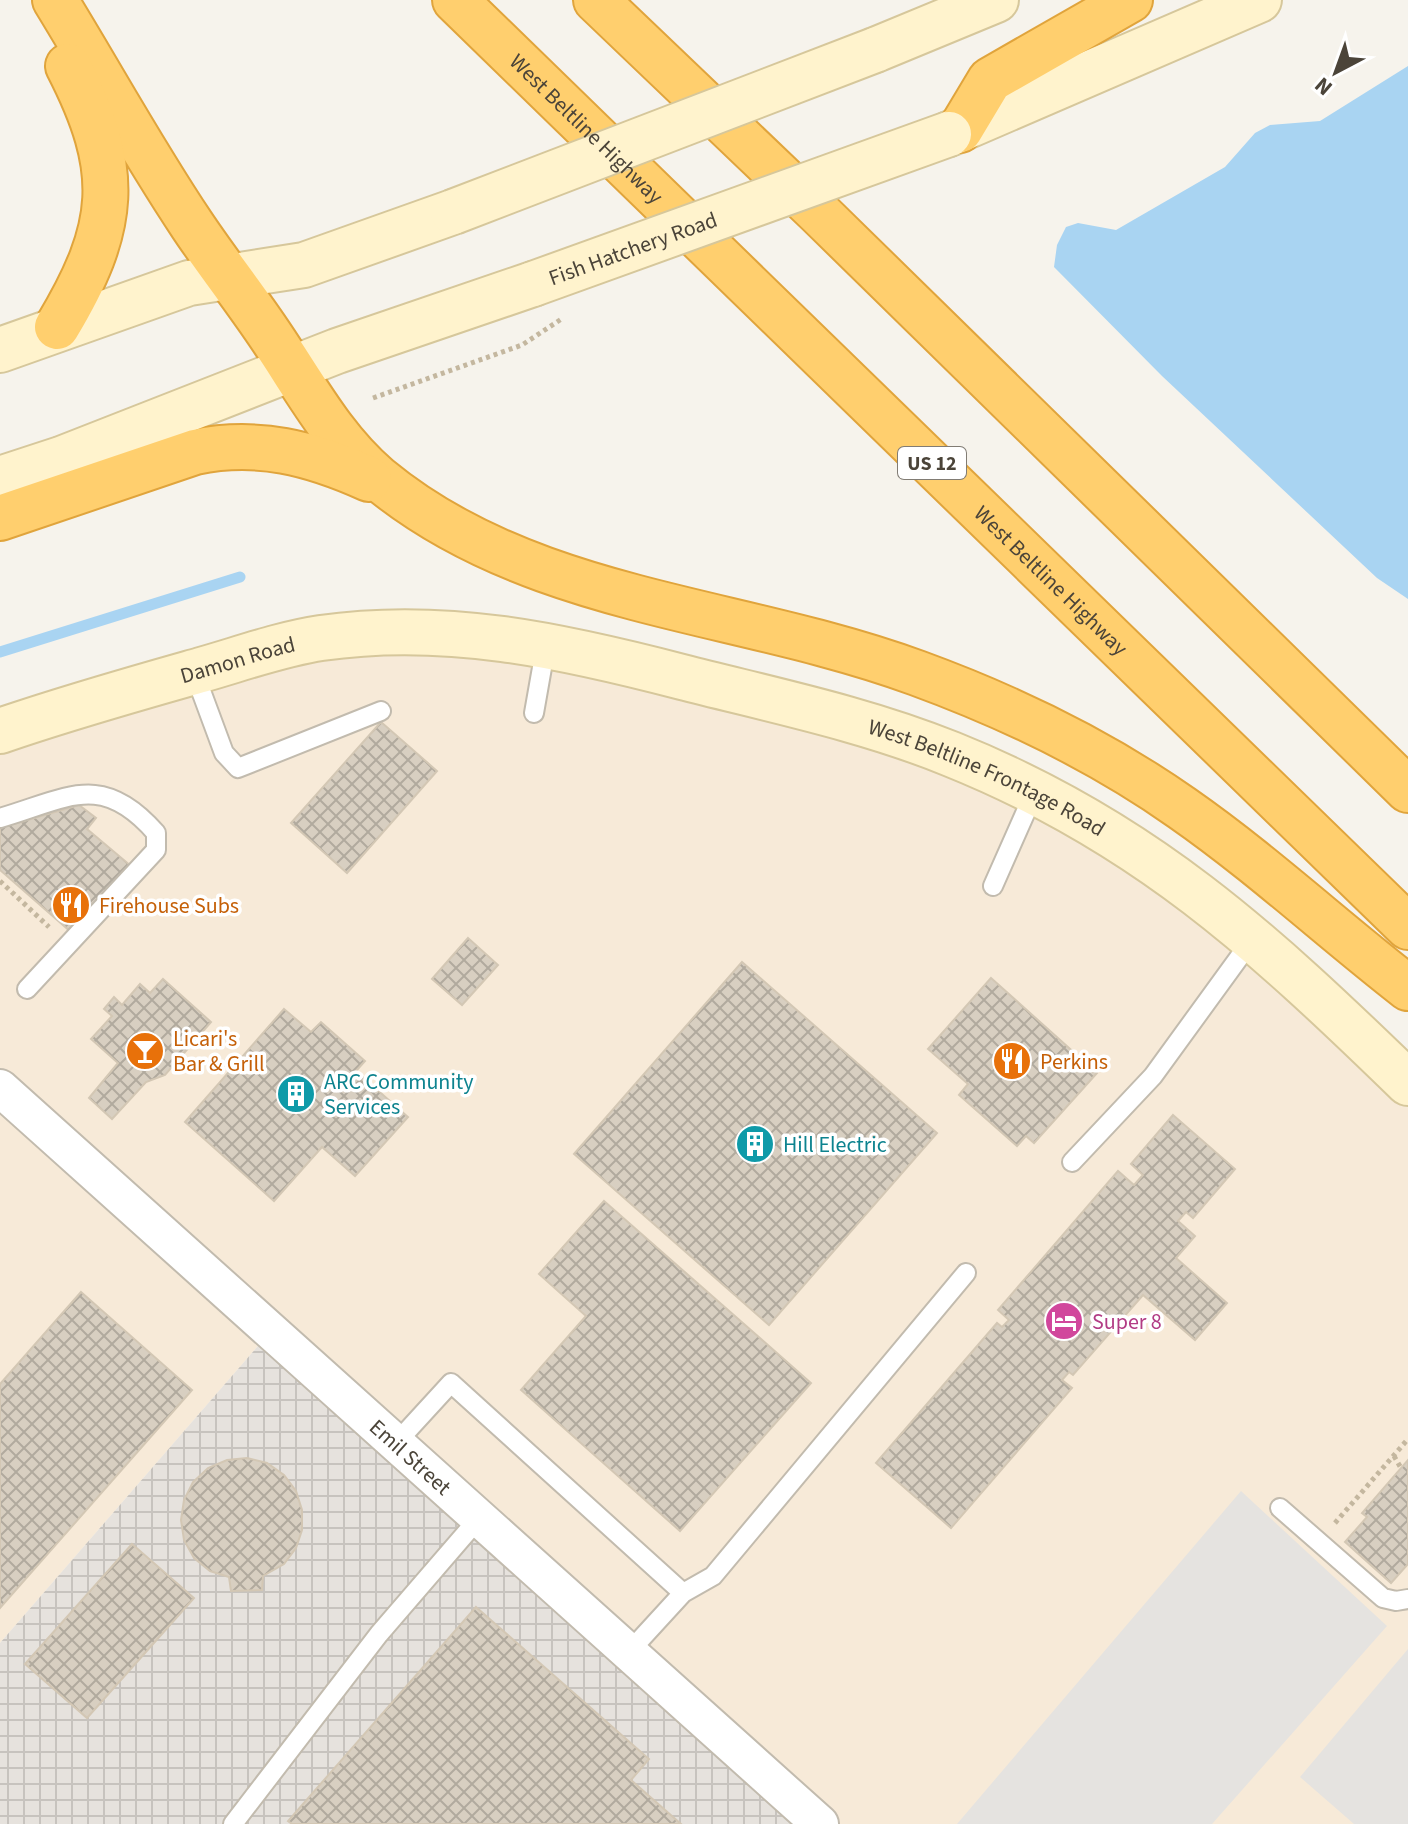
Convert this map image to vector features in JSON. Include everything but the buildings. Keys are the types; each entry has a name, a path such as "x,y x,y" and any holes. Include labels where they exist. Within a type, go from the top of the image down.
{"highway":[{"path":"34,0 78,85 101,140 105,187 103,224 96,249 82,285 57,327"},
{"path":"55,0 192,225 231,277 348,451 416,507"},
{"name":"West Beltline Highway","path":"455,0 1408,927"},
{"path":"596,0 1408,790"},
{"path":"642,0 712,110"},
{"path":"954,132 990,80 1130,0"},
{"path":"0,518 195,452 233,446 265,446 311,456 371,480 459,534 518,562 583,583 849,650 937,681 1044,728 1097,755 1178,804 1408,988"}],"main road":[{"path":"0,350 57,327 189,283 304,265 453,212 875,50 996,0"},
{"name":"Fish Hatchery Road","path":"0,479 61,459 293,369 954,132 1259,0"},
{"name":"Damon Road","path":"0,731 194,672 320,638 394,633 484,634"},
{"name":"West Beltline Frontage Road","path":"484,634 546,644 869,728 946,752 1035,791 1136,849 1254,937 1408,1083"}],"street":[{"name":"Emil Street","path":"0,1088 820,1824"}],"lane":[{"path":"534,713 546,644"},
{"path":"194,672 220,744 238,768 381,711"},
{"path":"993,886 1035,791"},
{"path":"0,818 77,796 108,794 140,814 156,833 156,850 27,989"},
{"path":"1072,1162 1153,1076 1254,937"},
{"path":"628,1653 683,1593 713,1576 966,1273"},
{"path":"396,1443 451,1383 683,1593"},
{"path":"1280,1508 1383,1598 1396,1601 1408,1599"},
{"path":"233,1824 379,1634 479,1518"}],"path":[{"path":"373,398 522,345 567,316"},
{"path":"0,881 69,944"},
{"path":"1319,1541 1408,1439"},
{"path":"1394,1456 1401,1468"}],"shaded area":[{"path":"441,633 1035,791 1408,1083 1408,1824 820,1824 271,1331 0,1643 0,731"},
{"path":"271,1331 820,1824 0,1824 0,1643"},
{"path":"1241,1491 1387,1626 1212,1824 957,1824"},
{"path":"1408,1649 1408,1824 1354,1824 1300,1777"}],"water":[{"path":"1408,66 1408,599 1377,578 1162,376 1054,267 1057,245 1066,227 1078,223 1116,230 1225,167 1255,133 1270,125 1320,121"}],"waterway":[{"path":"0,652 240,577"}],"place":[{"name":"Firehouse Subs","path":"71,905"},
{"name":"Licari's Bar & Grill","path":"145,1051"},
{"name":"Perkins","path":"1012,1061"},
{"name":"ARC Community Services","path":"296,1094"},
{"name":"Hill Electric","path":"755,1144"},
{"name":"Super 8","path":"1064,1321"}]}
